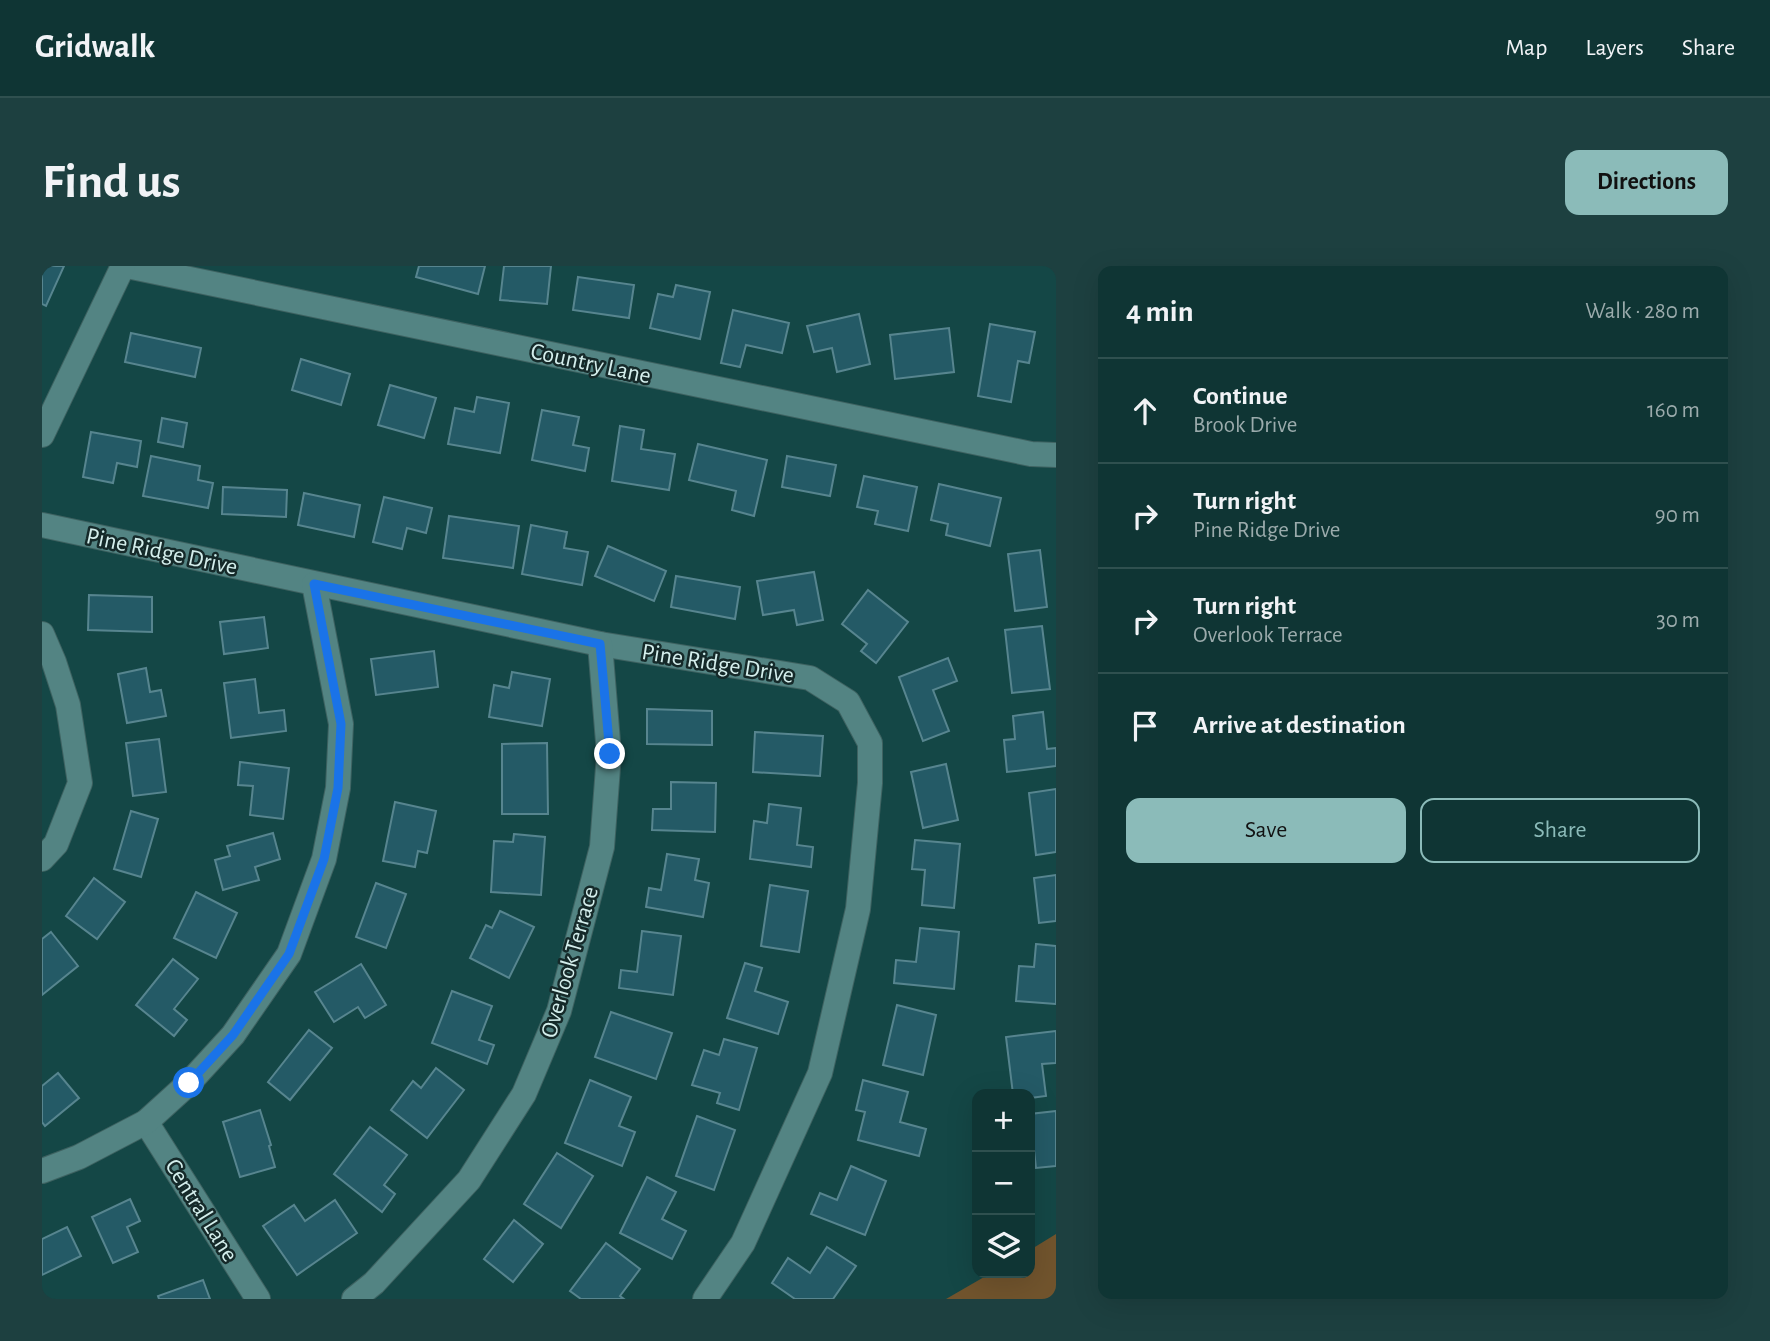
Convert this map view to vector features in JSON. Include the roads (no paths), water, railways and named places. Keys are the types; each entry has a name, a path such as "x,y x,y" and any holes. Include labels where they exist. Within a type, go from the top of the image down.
{"street":[{"path":"42,435 125,266"},
{"name":"Country Lane","path":"125,266 1031,454 1056,455"},
{"name":"Pine Ridge Drive","path":"42,525 600,644 810,678 848,702 870,743 870,783 858,909 820,1073 743,1243 705,1299"},
{"path":"42,1171 79,1157 146,1122 189,1083 233,1035 289,954 324,859 338,788 341,724 314,584"},
{"path":"42,634 68,705 80,783 56,844 42,859"},
{"name":"Overlook Terrace","path":"354,1299 374,1283 469,1180 524,1094 559,1011 602,847 610,754 600,644"},
{"name":"Central Lane","path":"146,1122 258,1299"}]}
